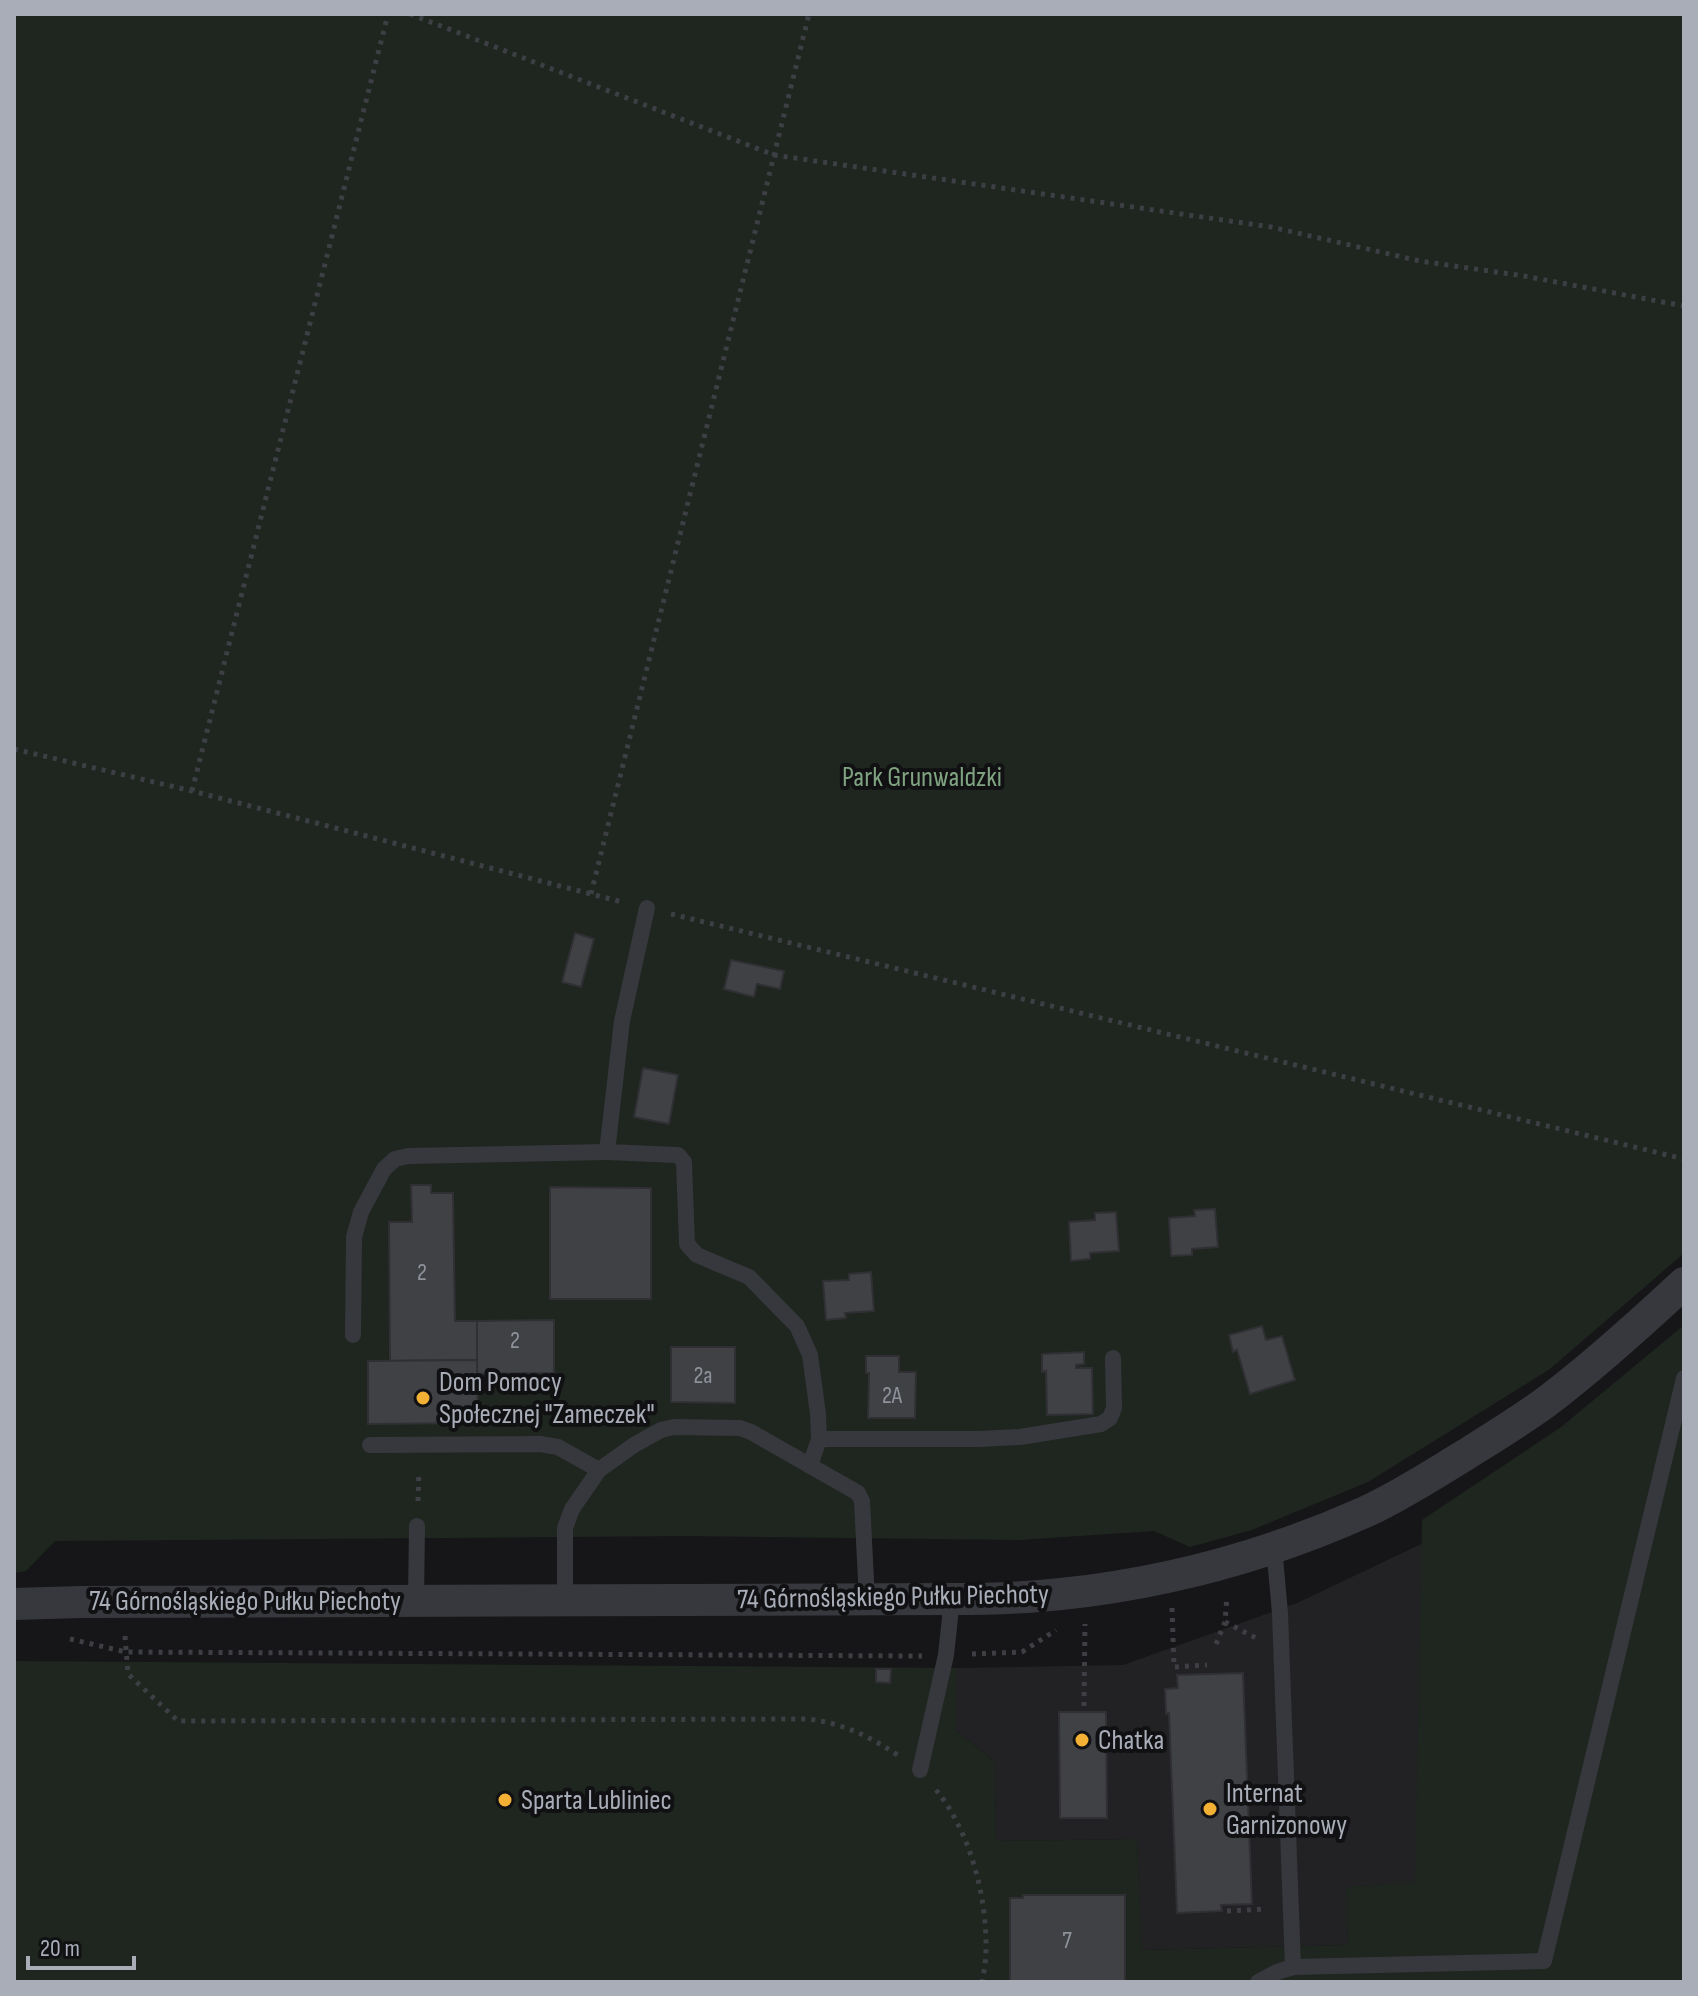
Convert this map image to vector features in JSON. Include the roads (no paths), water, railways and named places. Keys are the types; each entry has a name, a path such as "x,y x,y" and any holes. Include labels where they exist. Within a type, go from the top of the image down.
{"street":[{"name":"74 Górnośląskiego Pułku Piechoty","path":"14,1604 952,1599 1036,1596 1184,1574 1274,1547 1377,1506 1409,1489 1500,1434 1558,1392 1629,1334 1684,1283"}],"lane":[{"path":"607,1152 622,1021 647,908"},
{"path":"353,1335 354,1237 361,1212 384,1169 395,1159 408,1156 607,1152 678,1155 684,1162 687,1244 697,1255 749,1277 797,1326 810,1355 819,1439 810,1466"},
{"path":"819,1439 1020,1437 1101,1424 1110,1418 1114,1408 1113,1358"},
{"path":"1258,1982 1293,1967 1544,1961 1684,1378"},
{"path":"565,1600 565,1528 572,1509 599,1470 641,1441 674,1427 740,1428 858,1493 862,1501 867,1600"},
{"path":"370,1445 540,1444 558,1447 599,1470"},
{"path":"416,1600 417,1526"},
{"path":"1274,1547 1280,1613 1293,1967"},
{"path":"920,1770 946,1655 952,1599"}],"place":[{"name":"Dom Pomocy Społecznej \"Zameczek\"","path":"423,1398"},
{"name":"Chatka","path":"1082,1740"},
{"name":"Sparta Lubliniec","path":"505,1800"},
{"name":"Internat Garnizonowy","path":"1210,1809"}],"park label":[{"name":"Park Grunwaldzki","path":"922,777"}]}
